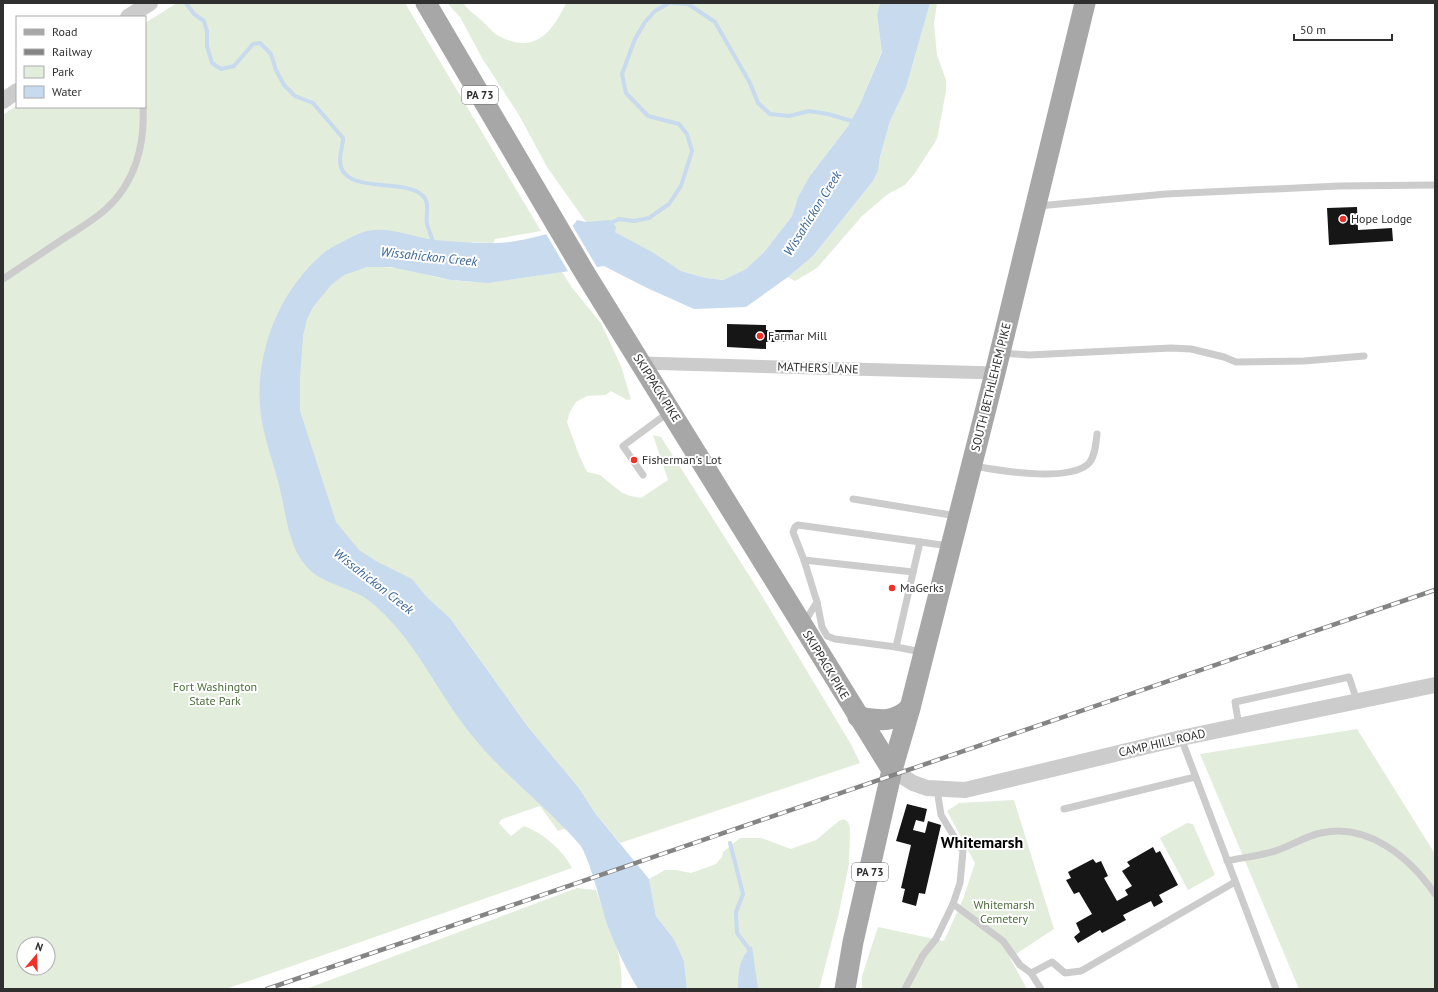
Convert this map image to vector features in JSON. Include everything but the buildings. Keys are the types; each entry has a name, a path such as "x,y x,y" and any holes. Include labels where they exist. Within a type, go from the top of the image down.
{"main road":[{"name":"SKIPPACK PIKE","path":"426,3 583,270 642,363 802,626 892,770"},
{"name":"SOUTH BETHLEHEM PIKE","path":"892,770 910,708 972,466 1085,3"},
{"path":"858,717 891,719 901,716 910,708"},
{"name":"PA 73","path":"845,989 852,942 892,770"}],"street":[{"path":"132,16 150,3"},
{"path":"3,101 16,92"},
{"name":"MATHERS LANE","path":"642,363 995,373"},
{"name":"CAMP HILL ROAD","path":"892,770 913,783 936,789 965,790 1181,738 1435,685"}],"lane":[{"path":"3,279 85,226 118,197 133,172 138,157 144,124 143,108"},
{"path":"1036,206 1166,194 1339,186 1435,185"},
{"path":"1000,352 1029,355 1171,348 1191,349 1224,357 1236,362 1304,361 1364,356"},
{"path":"643,475 623,446 671,411"},
{"path":"972,466 1043,474 1069,472 1087,465 1092,458 1097,434"},
{"path":"853,499 959,516"},
{"path":"924,653 896,646 835,639 827,636 822,627 817,602 804,560 793,532 794,527 798,526 951,546"},
{"path":"896,646 920,542"},
{"path":"804,560 913,572"},
{"path":"802,626 817,602"},
{"path":"1239,726 1235,702 1349,677 1357,701"},
{"path":"1181,738 1276,989"},
{"path":"1064,809 1195,777"},
{"path":"905,989 923,955 936,939 953,904 960,883 963,851 941,815 936,789"},
{"path":"1227,861 1277,851 1320,833 1344,831 1364,835 1384,844 1418,871 1435,894"},
{"path":"1031,973 1052,962 1065,973 1081,971 1235,882"},
{"path":"953,904 1004,941 1020,964 1031,973 1041,989"}],"green space":[{"name":"Fort Washington State Park","path":"177,3 405,3 541,231 495,239 493,243 473,242 383,267 392,267 443,279 480,282 507,280 562,272 573,289 601,323 621,366 631,399 627,400 611,391 606,395 587,396 576,402 570,412 567,422 587,472 600,475 621,492 630,496 641,498 668,480 653,435 661,437 759,591 852,746 860,763 620,843 595,813 579,788 528,727 450,618 427,597 412,579 589,820 558,831 540,806 502,819 499,823 511,836 524,826 539,833 558,848 572,868 226,989 3,989 3,115 16,106 16,108 146,108 146,22"},
{"path":"447,3 463,3 495,34 510,41 521,43 531,42 547,32 554,24 566,3 880,3 877,15 882,51 859,106 848,126 809,177 798,197 792,216 765,251 746,269 723,280 706,278 681,271 615,232 586,222 547,167 519,115 482,58 460,17"},
{"path":"930,3 937,3 934,24 937,55 946,80 946,91 937,139 915,173 905,185 888,194 862,216 817,268 795,281 788,277 813,256 873,181 878,171 880,157 890,121 906,88"},
{"path":"1357,729 1435,854 1435,989 1299,989 1200,754"},
{"name":"Whitemarsh Cemetery","path":"1014,800 1054,929 1010,958 1027,989 862,989 862,976 878,927 944,941 963,899 975,863 947,811 959,803"},
{"path":"844,819 848,822 850,827 849,864 838,917 819,989 687,989 684,961 674,939 656,916 649,879 665,870 691,873 716,864 722,857 723,852 740,838 761,838 791,849 816,840 839,821"},
{"path":"1187,823 1193,824 1215,875 1188,890 1160,838"},
{"path":"577,888 596,890 618,951 622,976 621,989 306,989"}],"water":[{"name":"Wissahickon Creek","path":"880,3 930,3 906,88 890,121 880,157 878,171 873,181 813,256 788,277 746,307 694,309 647,288 604,266 488,283 451,280 391,267 367,267 344,275 331,285 313,307 307,319 303,336 300,377 300,411 336,522 359,550 376,561 412,579 427,597 450,618 528,727 579,788 595,813 649,879 656,916 674,939 684,961 687,989 638,989 613,939 606,921 591,870 580,845 499,766 474,738 452,708 411,646 387,617 364,597 331,583 310,571 299,557 288,528 280,489 261,416 261,370 265,348 272,326 282,305 294,285 309,267 329,249 366,231 386,230 435,240 503,243 533,238 572,227 577,220 586,222 610,220 616,227 615,232 652,252 681,271 706,278 723,280 746,269 765,251 792,216 798,197 809,177 848,126 859,106 882,52 877,15"},
{"path":"752,946 758,989 738,989 740,966 744,955"}],"pier":[{"path":"572,225 597,267 569,273 545,232"}],"waterway":[{"name":"Wissahickon Creek","path":"186,3 194,14 204,21 207,31 207,46 212,63 221,69 234,66 253,44 260,43 271,54 276,70 284,85 295,96 313,103 343,138 340,159 342,170 350,178 360,182 401,187 413,190 422,195 425,198 427,205 427,224 434,245"},
{"path":"609,224 619,219 634,221 649,218 669,204 681,186 692,151 687,134 679,124 648,116 626,93 622,74 635,39 645,22 655,11 669,3"},
{"path":"672,3 688,4 715,22 750,83 758,103 770,114 789,116 809,111 828,114 855,122"},
{"path":"730,843 743,894 736,912 737,933 749,949 749,954"}],"railway":[{"path":"267,989 1435,590"}],"place":[{"name":"Hope Lodge","path":"1343,219"},
{"name":"Farmar Mill","path":"760,336"},
{"name":"Fisherman's Lot","path":"634,460"},
{"name":"MaGerks","path":"892,588"}],"district":[{"name":"Whitemarsh","path":"982,842"}]}
